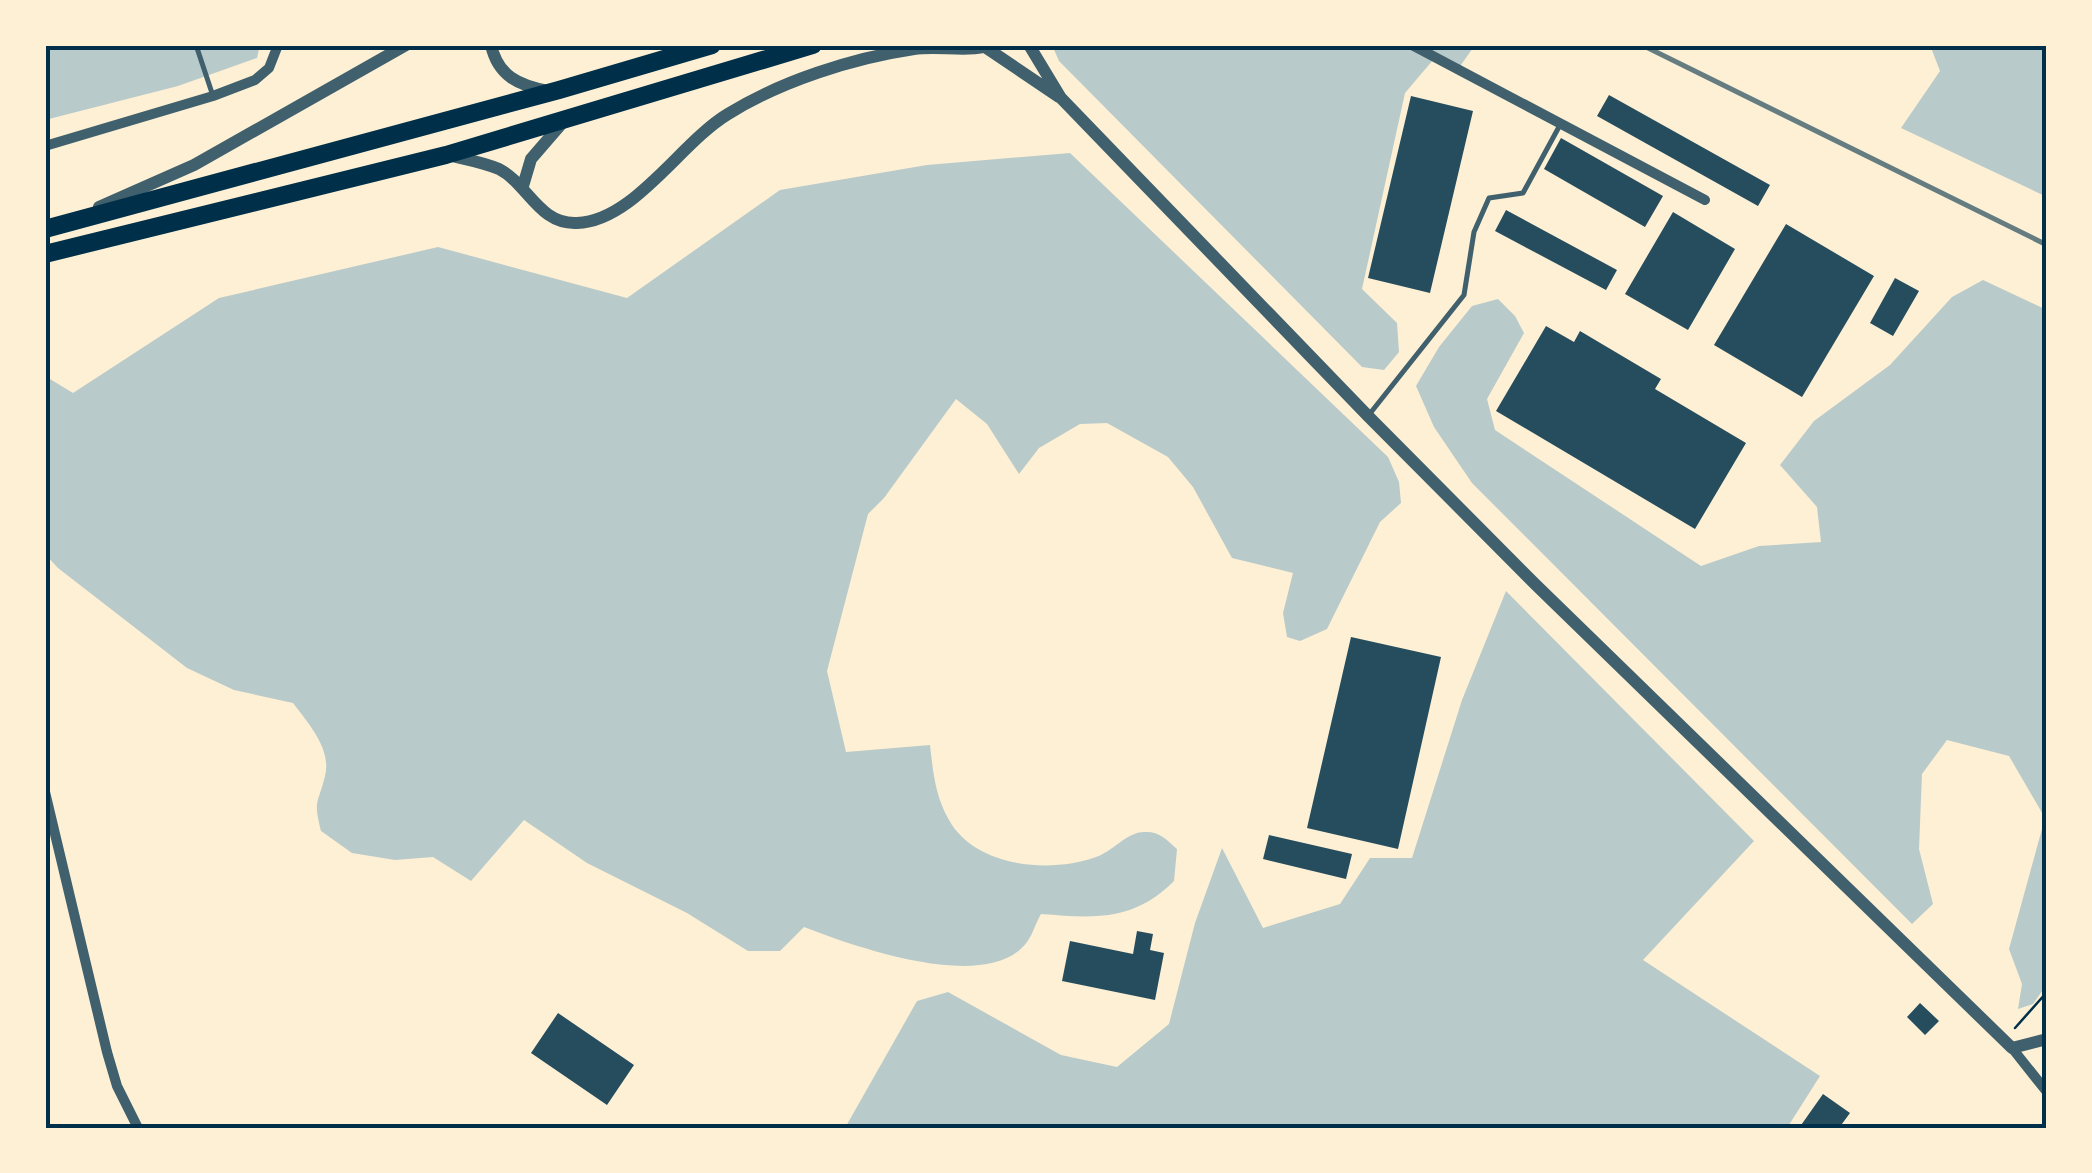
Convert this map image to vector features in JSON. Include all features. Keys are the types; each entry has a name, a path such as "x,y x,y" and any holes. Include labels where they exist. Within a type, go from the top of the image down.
{"main road":[{"path":"53,226 712,45"},
{"path":"45,254 446,155 813,45"}],"street":[{"path":"45,146 255,80 270,68 278,45"},
{"path":"53,226 194,165 406,45"},
{"path":"492,45 495,61 508,78 550,92"},
{"path":"865,60 882,45"},
{"path":"446,155 500,170 523,186 528,197 548,216 572,224 594,222 617,211 702,132 730,112 814,76 865,60 947,45 970,49 988,46 1061,98 1368,416 2008,1044 2047,1092"},
{"path":"1029,45 1061,98"},
{"path":"1412,45 1705,200"},
{"path":"523,186 531,158 563,122"},
{"path":"45,792 107,1052 117,1086 138,1128"},
{"path":"2008,1044 2047,1039"}],"lane":[{"path":"196,45 213,96"},
{"path":"1368,416 1464,295 1474,232 1489,198 1523,193 1560,125"}],"path":[{"path":"2008,1044 2047,992"}],"shaded area":[{"path":"45,45 260,45 257,58 178,86 45,120"},
{"path":"1052,45 1475,45 1456,72 1433,60 1405,93 1362,289 1397,323 1399,352 1384,370 1362,367 1059,61"},
{"path":"1930,45 2047,45 2047,197 1901,128 1940,71"},
{"path":"1070,153 1388,457 1399,482 1401,503 1380,522 1327,629 1300,641 1287,637 1283,613 1293,573 1232,558 1193,487 1168,457 1107,423 1080,424 1039,448 1019,474 987,424 956,399 868,514 827,671 846,752 930,745 938,793 949,820 976,848 1015,863 1078,862 1102,854 1132,835 1158,834 1177,849 1174,881 1128,911 1096,916 1041,914 1027,942 1008,957 983,965 919,962 804,927 780,951 748,951 687,913 587,863 524,820 471,881 433,857 395,860 352,853 321,831 317,807 325,776 325,756 293,703 234,690 187,668 45,554 45,376 73,393 219,298 438,247 627,298 780,190 927,165"},
{"path":"1983,280 2047,310 2047,984 2033,1004 2018,1009 2022,984 2009,949 2045,818 2009,756 1947,740 1922,774 1919,849 1933,904 1912,924 1472,483 1434,427 1416,386 1439,347 1472,306 1498,299 1515,316 1524,333 1487,399 1495,430 1701,566 1759,546 1821,542 1817,507 1780,465 1814,421 1890,365 1952,297"},
{"path":"1506,591 1754,841 1643,960 1820,1076 1787,1128 845,1128 917,1001 948,992 1061,1055 1117,1067 1169,1024 1195,923 1222,848 1263,928 1340,904 1370,858 1412,858 1462,700"}],"building":[{"path":"1609,95 1770,185 1758,206 1597,116"},
{"path":"1411,96 1473,111 1430,293 1368,278"},
{"path":"1561,138 1663,196 1645,227 1544,169"},
{"path":"1506,210 1617,270 1606,290 1495,231"},
{"path":"1673,212 1735,249 1688,330 1625,294"},
{"path":"1786,224 1874,276 1802,397 1714,345"},
{"path":"1895,278 1919,291 1893,336 1870,323"},
{"path":"1546,326 1574,342 1580,331 1661,379 1655,389 1746,443 1695,529 1496,411"},
{"path":"1351,637 1441,657 1398,849 1307,828"},
{"path":"1269,835 1352,854 1346,879 1263,859"},
{"path":"1137,931 1153,934 1150,950 1164,953 1155,1000 1062,981 1070,941 1133,954"},
{"path":"1920,1003 1939,1021 1925,1035 1907,1017"},
{"path":"558,1013 634,1065 607,1105 531,1053"},
{"path":"1823,1094 1850,1113 1839,1128 1799,1128"}],"railway":[{"path":"1642,45 2047,245"}]}
